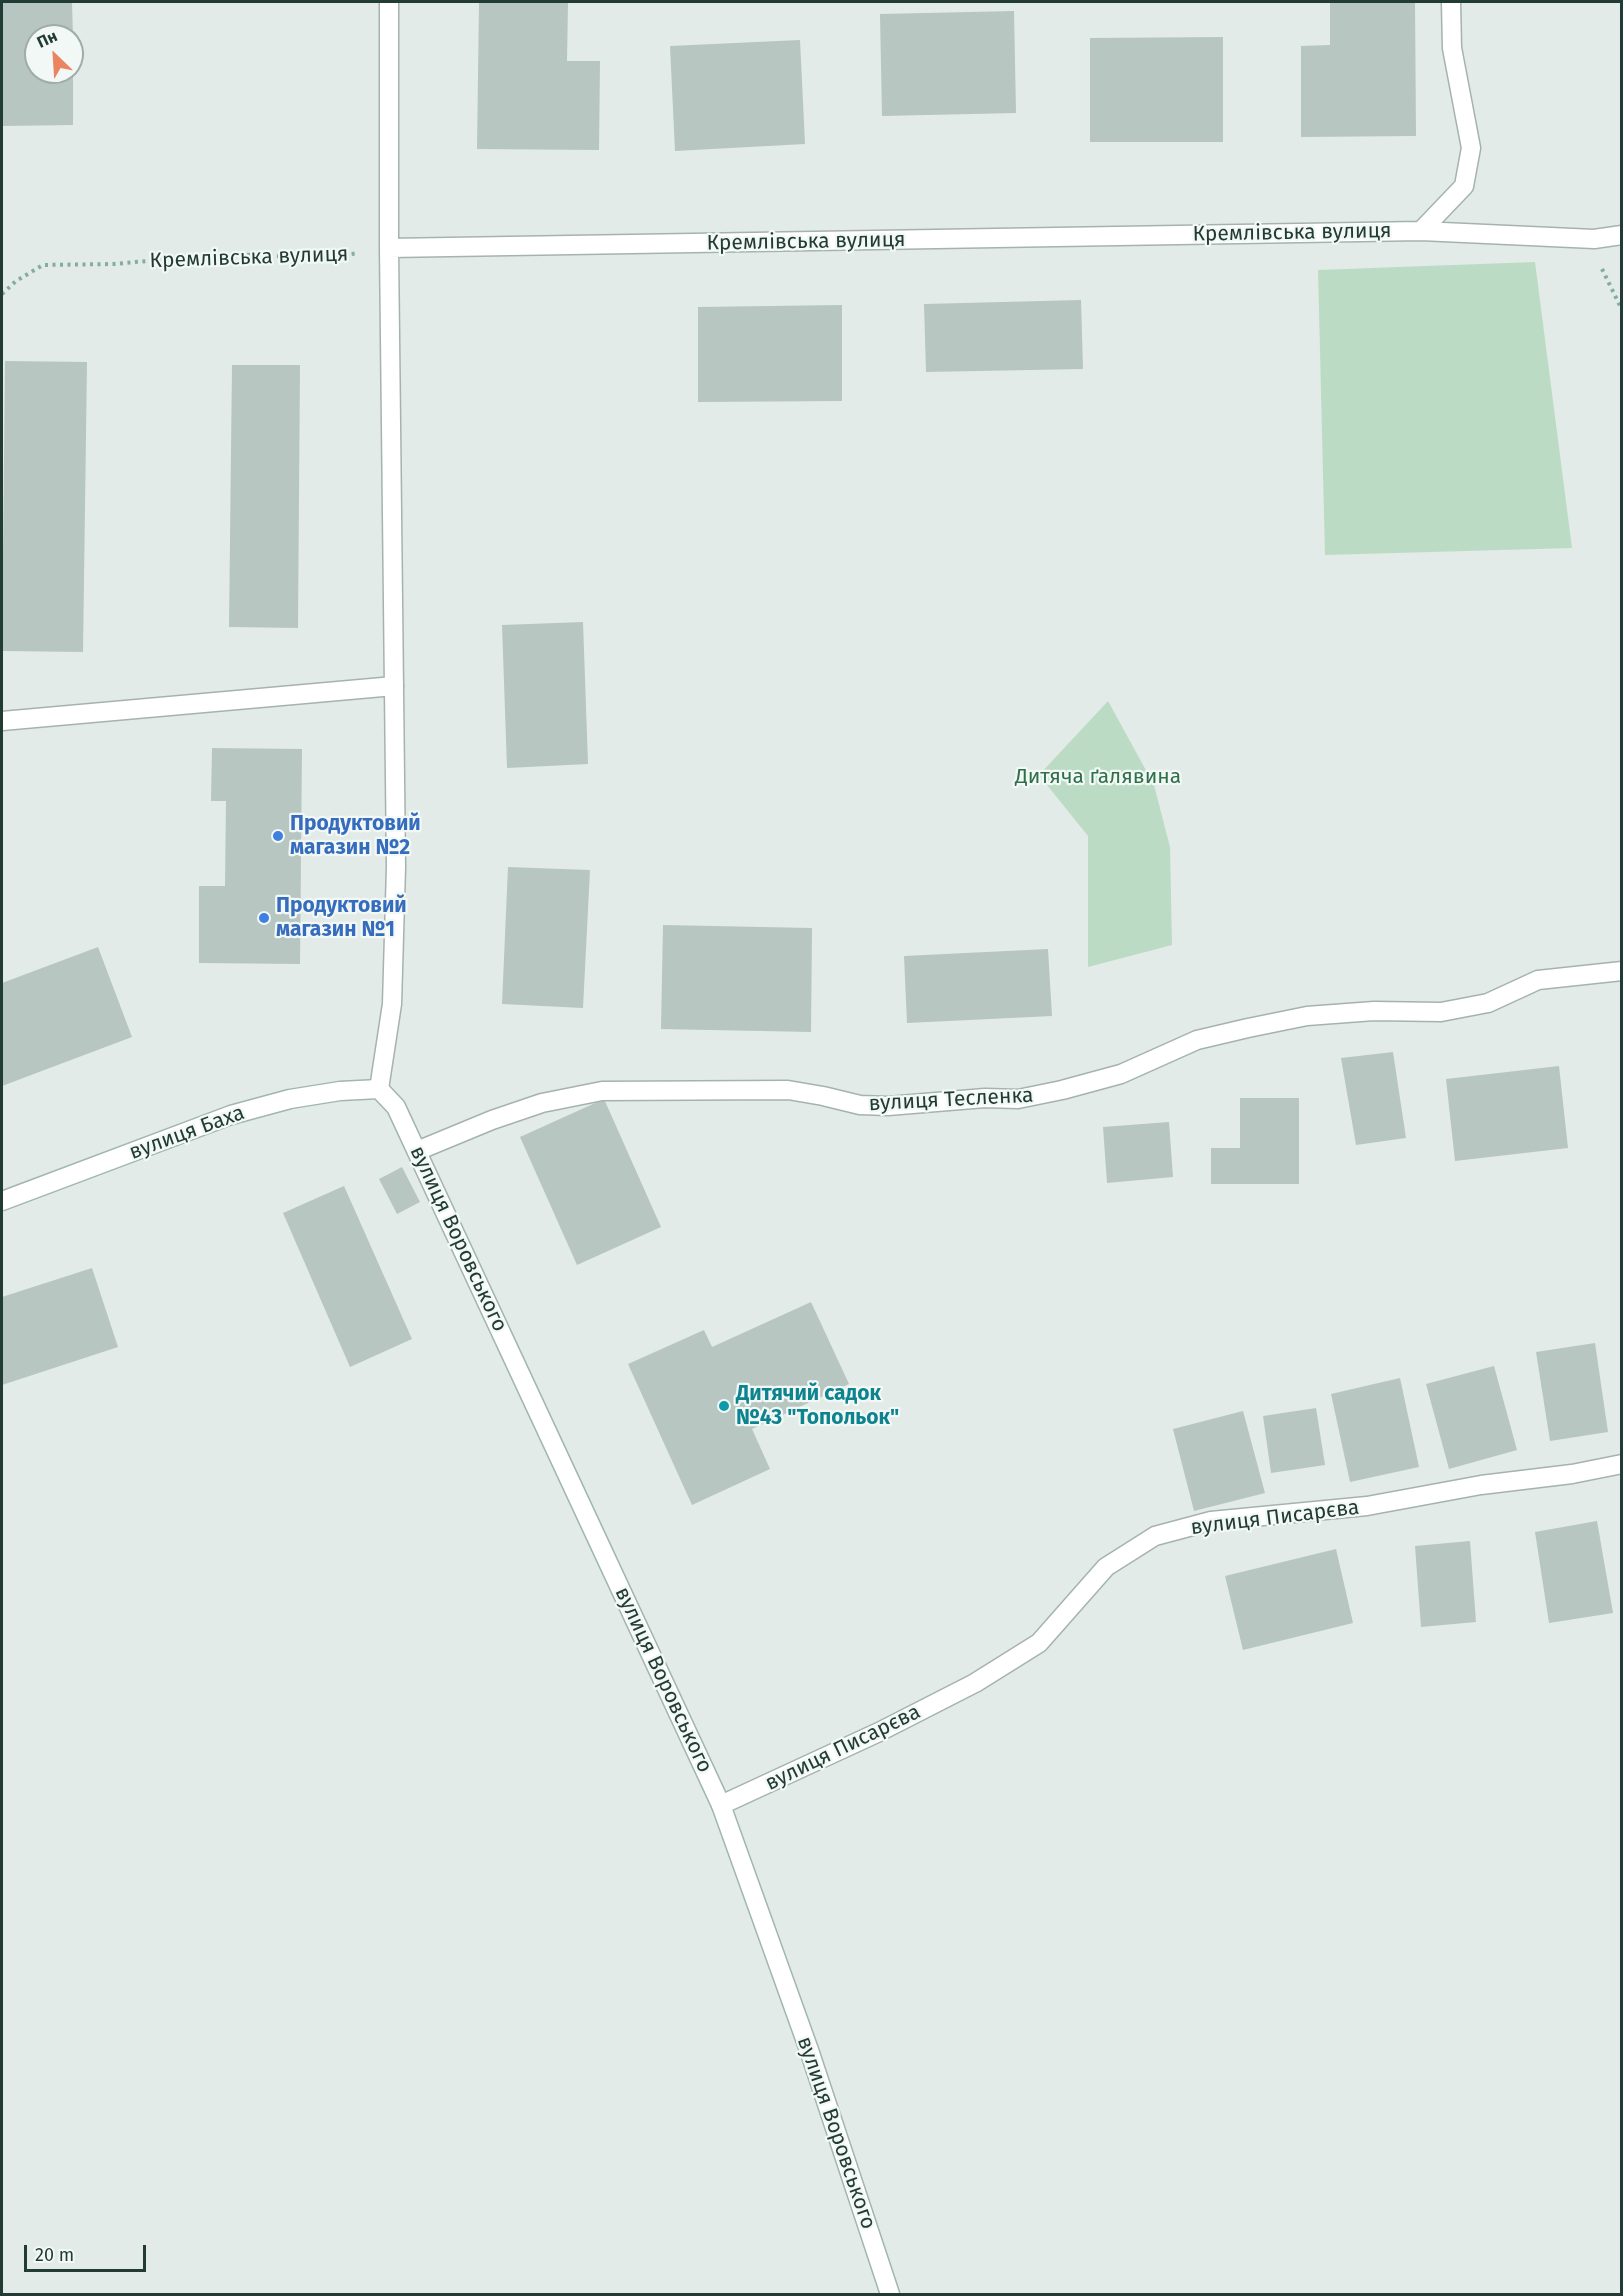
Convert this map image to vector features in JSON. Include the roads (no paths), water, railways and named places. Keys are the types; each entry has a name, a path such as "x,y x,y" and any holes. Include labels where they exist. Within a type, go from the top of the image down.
{"street":[{"path":"379,1089 392,1004 396,867 389,249 389,2"},
{"path":"1420,231 1464,186 1471,148 1452,48 1451,2"},
{"name":"Кремлівська вулиця","path":"389,249 1420,231 1594,239 1622,235"},
{"path":"2,721 394,686"},
{"name":"вулиця Тесленка","path":"417,1150 542,1103 602,1091 788,1090 860,1106 985,1098 1018,1099 1121,1074 1197,1040 1248,1028 1307,1016 1374,1011 1441,1011 1488,1003 1538,980 1622,970"},
{"name":"вулиця Воровського","path":"379,1089 396,1107 417,1150 721,1805 809,2050 890,2295"},
{"name":"вулиця Баха","path":"2,1201 231,1115 300,1098 340,1091 379,1089"},
{"name":"вулиця Писарєва","path":"721,1805 879,1732 975,1683 1039,1643 1106,1568 1155,1536 1211,1521 1367,1506 1481,1485 1572,1474 1622,1464"}],"place":[{"name":"Продуктовий магазин №2","path":"278,836"},
{"name":"Продуктовий магазин №1","path":"264,918"},
{"name":"Дитячий садок №43 \"Топольок\"","path":"724,1406"}],"park label":[{"name":"Дитяча ґалявина","path":"1098,777"}]}
